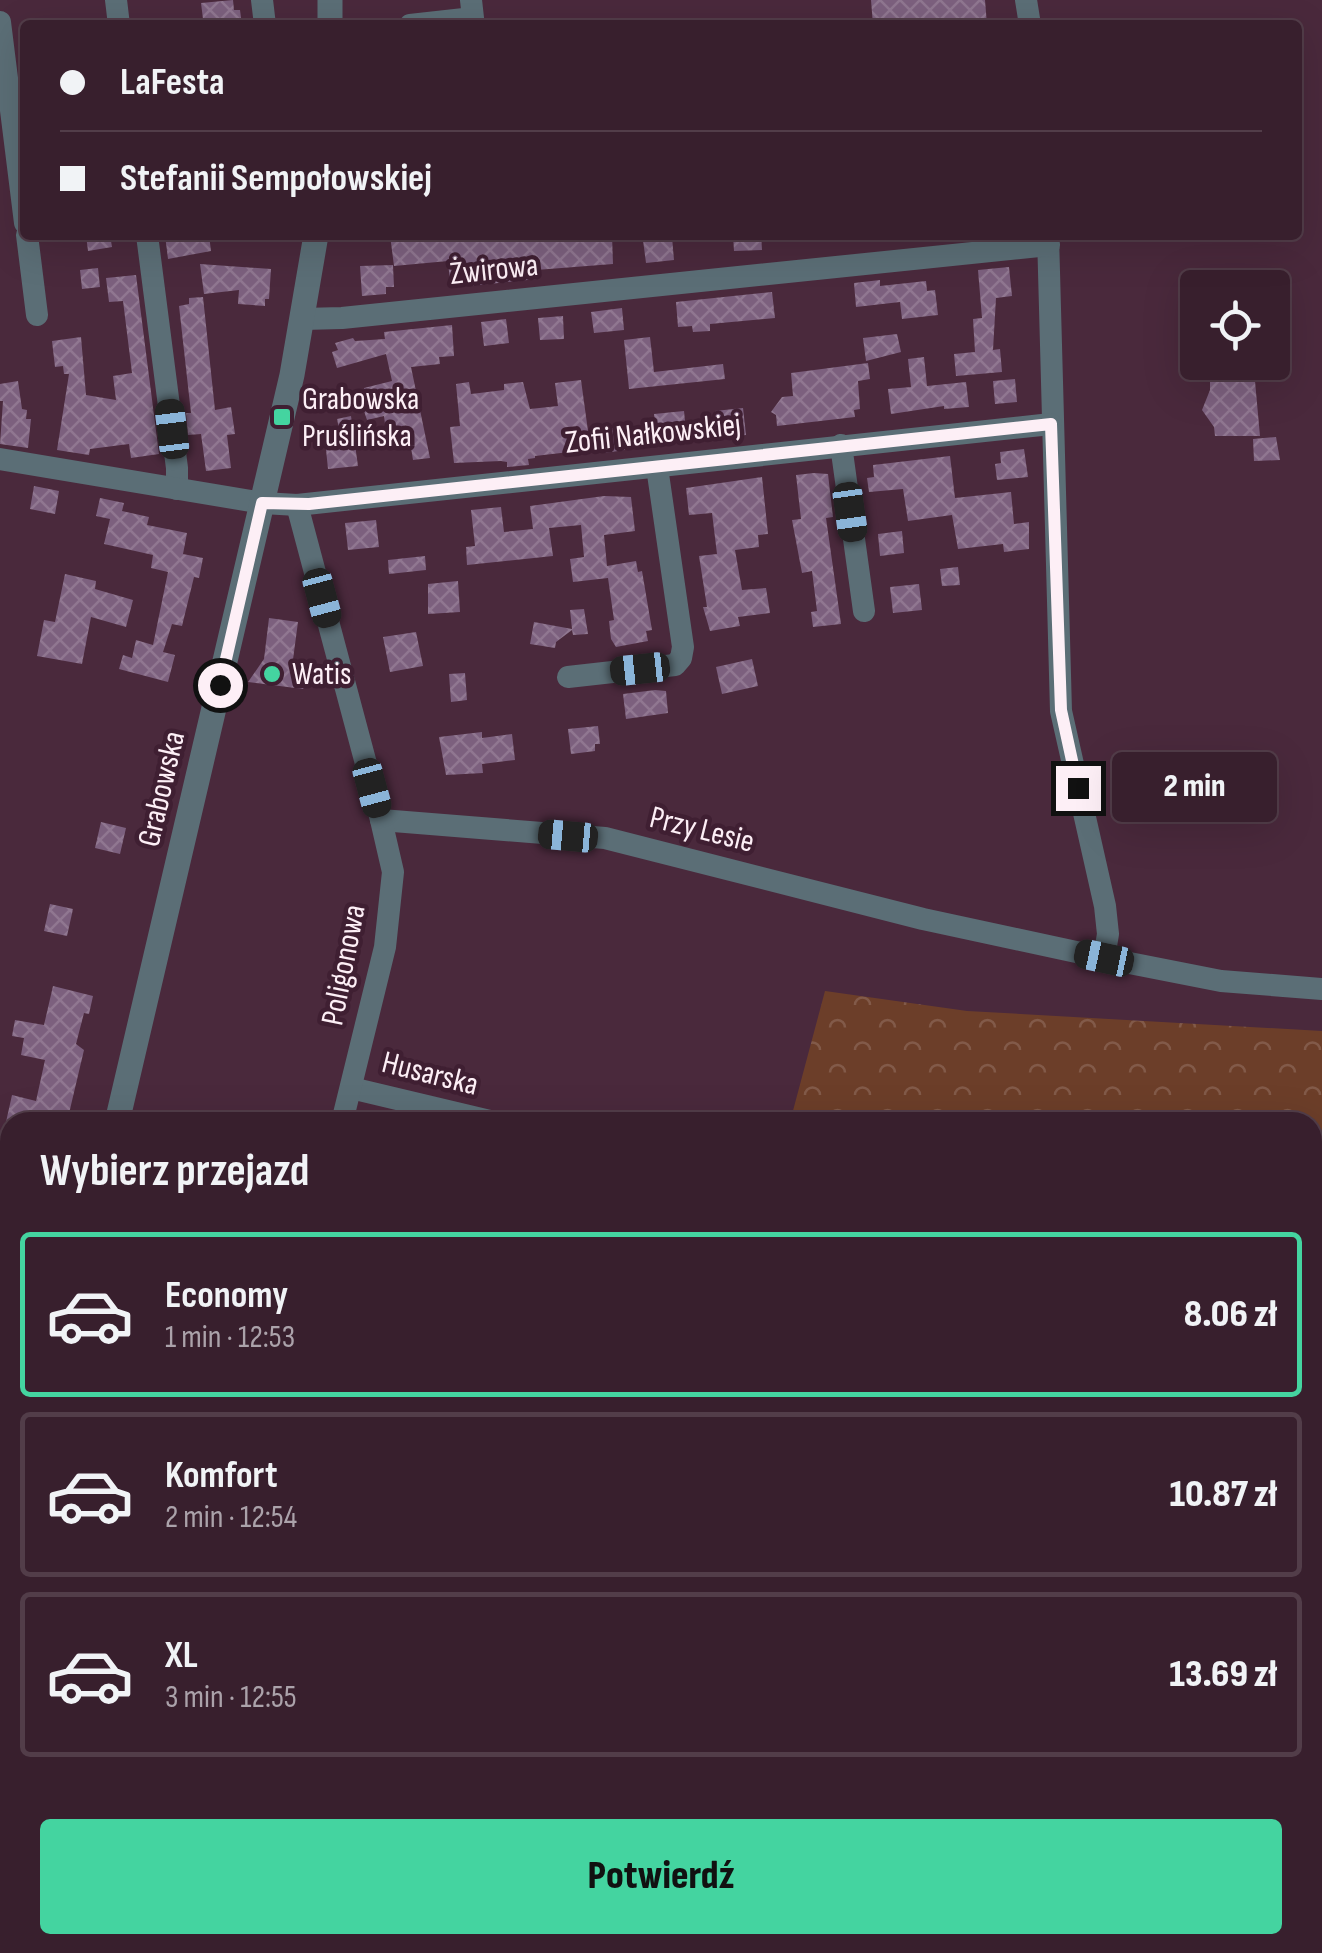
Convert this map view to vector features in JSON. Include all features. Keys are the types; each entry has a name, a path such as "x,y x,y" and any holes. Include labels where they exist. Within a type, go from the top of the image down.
{"street":[{"path":"454,20 472,18 471,0"},
{"path":"0,22 20,182"},
{"path":"27,240 36,315"},
{"path":"148,240 177,489"},
{"name":"Grabowska","path":"119,1112 262,503 303,319 315,240"},
{"path":"1048,240 1061,710 1105,906 1108,934 1104,958"},
{"name":"Żwirowa","path":"303,319 342,318 1048,240"},
{"name":"Zofii Nałkowskiej","path":"0,459 262,503 297,505 1051,424"},
{"path":"842,445 864,611"},
{"path":"568,677 675,665 681,658 657,467"},
{"path":"297,505 381,820"},
{"name":"Przy Lesie","path":"381,820 605,838 923,919 1104,958 1221,981 1322,989"},
{"name":"Poligonowa","path":"345,1112 385,947 393,872 381,820"},
{"name":"Husarska","path":"351,1088 452,1112"}],"green space":[{"path":"825,991 967,1011 1322,1031 1322,1112 793,1112"}],"building":[{"path":"233,0 241,20 203,19 201,3"},
{"path":"871,0 985,0 987,20 873,20"},
{"path":"87,240 111,240 112,247 88,251"},
{"path":"166,240 210,240 211,251 168,259"},
{"path":"391,240 612,240 613,264 536,270 537,279 470,286 469,280 450,282 448,261 394,266"},
{"path":"643,240 672,240 674,260 646,263"},
{"path":"733,240 761,240 762,250 734,251"},
{"path":"200,264 271,269 265,306 238,304 239,290 204,294"},
{"path":"393,265 394,287 386,287 386,294 362,296 360,266"},
{"path":"1009,267 1012,296 996,298 993,350 1000,349 1002,372 956,376 954,354 975,352 973,319 982,318 978,270"},
{"path":"98,268 100,287 82,289 80,270"},
{"path":"136,275 159,454 131,458 129,444 90,449 89,455 57,450 69,374 64,374 63,366 55,367 52,341 81,337 86,395 116,400 113,376 132,373 123,301 109,302 106,278"},
{"path":"880,280 880,286 926,281 927,291 935,290 938,315 902,319 900,302 856,307 854,283"},
{"path":"772,292 775,318 710,324 710,331 693,332 692,326 678,327 676,302"},
{"path":"203,297 215,410 231,407 235,434 227,435 231,468 206,471 201,434 188,435 186,413 191,413 179,306 189,304 189,298"},
{"path":"622,308 624,330 594,333 591,312"},
{"path":"563,316 564,339 540,340 538,318"},
{"path":"506,319 509,343 484,346 481,322"},
{"path":"452,325 454,356 439,357 440,364 411,367 430,458 413,460 408,429 386,432 384,416 367,420 360,399 366,397 364,388 392,381 386,354 337,368 332,352 338,350 335,343 353,338 385,339 384,332"},
{"path":"897,334 901,352 866,361 863,338"},
{"path":"650,337 654,372 723,364 725,379 629,389 624,340"},
{"path":"924,357 927,386 966,382 969,407 944,406 891,414 888,389 911,387 908,359"},
{"path":"868,363 870,379 858,381 860,409 854,410 855,417 777,426 776,415 771,412 782,397 793,396 791,373"},
{"path":"1015,379 1017,402 995,404 993,381"},
{"path":"581,380 588,431 628,426 631,449 535,456 528,459 529,465 507,467 507,462 501,461 454,463 450,427 460,426 456,384 469,382 471,394 504,390 504,384 523,382 530,409 558,406 555,383"},
{"path":"1210,380 1255,380 1260,436 1215,436 1214,427 1202,410"},
{"path":"18,381 22,409 27,410 26,419 31,419 28,448 0,444 0,384"},
{"path":"743,408 746,435 718,438 715,411"},
{"path":"684,411 687,441 657,444 654,414"},
{"path":"351,416 358,466 328,469 325,440 341,438 337,419"},
{"path":"1276,437 1280,460 1254,461 1253,439"},
{"path":"1024,449 1028,477 997,480 995,464 1001,463 1000,452"},
{"path":"950,456 955,498 1011,492 1014,524 1029,522 1029,549 1004,552 1003,544 958,549 952,515 908,521 903,489 869,492 867,478 874,477 873,465"},
{"path":"828,474 833,517 826,518 841,624 813,627 811,612 817,611 812,571 802,573 792,520 801,519 796,475"},
{"path":"762,477 768,534 758,535 759,547 735,550 742,590 766,588 770,613 738,617 740,626 710,631 703,607 707,607 699,556 717,554 712,513 689,515 686,488"},
{"path":"34,486 59,491 55,514 30,509"},
{"path":"604,496 631,497 635,531 604,535 607,566 636,561 638,572 642,571 652,630 646,631 648,641 616,647 611,639 609,621 614,620 608,578 573,582 570,559 584,557 581,525 549,528 553,556 467,565 466,547 475,546 471,510 501,507 504,532 533,529 530,506"},
{"path":"100,498 124,503 122,511 149,517 147,525 187,533 183,554 203,558 182,626 172,624 163,652 175,655 168,682 119,669 123,655 132,658 136,640 153,645 168,572 151,568 153,555 104,544 110,519 96,516"},
{"path":"376,520 379,547 348,550 345,523"},
{"path":"902,531 904,553 880,556 878,534"},
{"path":"425,556 426,570 389,574 388,560"},
{"path":"958,567 960,585 942,586 940,569"},
{"path":"65,574 96,581 95,589 133,600 126,627 91,617 82,664 37,656 44,620 55,622"},
{"path":"458,581 460,612 428,614 428,584"},
{"path":"919,584 922,610 893,613 890,587"},
{"path":"584,609 588,634 573,635 572,630 556,642 555,648 530,644 534,622 572,629 570,610"},
{"path":"269,618 298,622 292,667 317,670 303,689 248,682 264,659"},
{"path":"416,632 423,666 390,672 383,637"},
{"path":"752,659 758,686 722,694 716,667"},
{"path":"465,673 467,700 451,702 449,674"},
{"path":"666,691 668,713 626,719 623,694"},
{"path":"598,726 600,744 595,744 595,751 571,754 568,729"},
{"path":"482,732 482,738 512,734 515,760 482,764 483,773 446,775 439,737"},
{"path":"101,822 126,828 120,854 95,848"},
{"path":"50,904 73,909 67,936 44,931"},
{"path":"53,986 93,996 76,1044 84,1050 69,1112 8,1112 12,1095 36,1101 45,1060 21,1055 24,1038 12,1036 15,1020 44,1025"}],"place":[{"name":"Grabowska Pruślińska","path":"282,417"},
{"name":"Watis","path":"272,674"}],"route":[{"path":"220,685 262,503 309,504 1051,424 1061,710 1078,788"}]}
